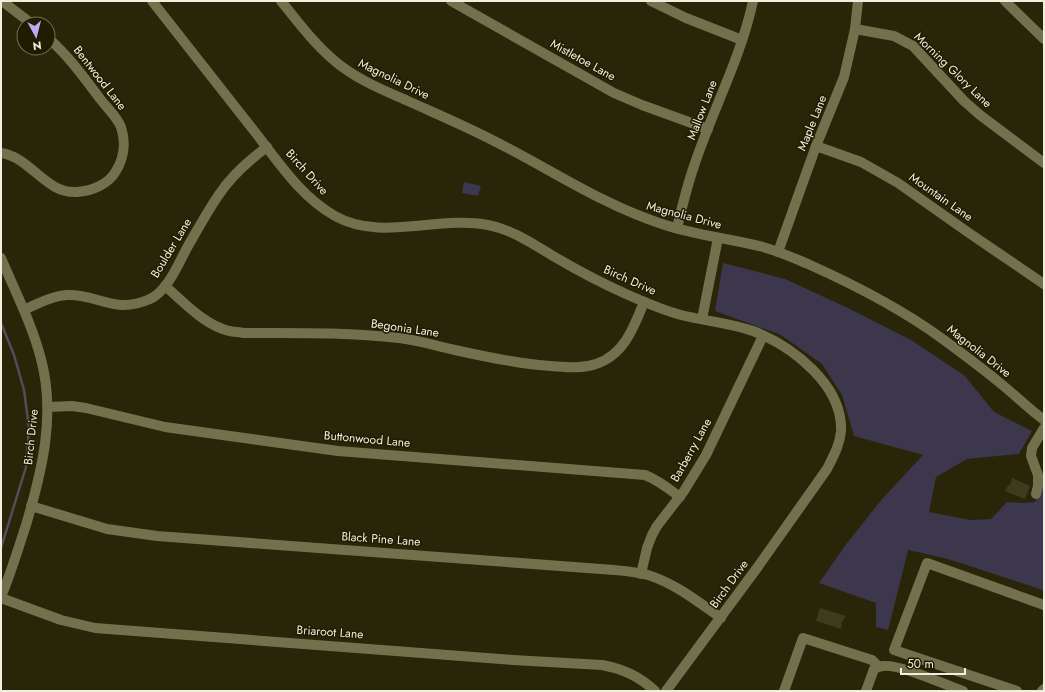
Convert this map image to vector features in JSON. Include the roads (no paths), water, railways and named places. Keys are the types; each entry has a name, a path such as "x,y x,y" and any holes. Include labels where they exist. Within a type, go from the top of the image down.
{"street":[{"path":"2,1 22,16"},
{"name":"Birch Drive","path":"152,1 292,178 308,196 325,210 348,222 371,227 392,228 454,222 493,226 527,241 591,277 644,302 668,311 742,328 763,336 796,355 819,377 836,402 839,412 841,433 839,445 827,469 721,618 666,691"},
{"name":"Magnolia Drive","path":"281,1 310,38 342,67 363,80 492,139 602,200 637,216 677,228 763,247 844,280 879,298 943,339 999,382 1044,420"},
{"name":"Mistletoe Lane","path":"451,1 614,92 642,105 708,129"},
{"path":"651,1 686,18 742,40"},
{"name":"Mallow Lane","path":"677,228 694,165 742,40 753,1"},
{"name":"Maple Lane","path":"778,252 816,146 844,77 855,29 858,1"},
{"path":"1006,1 1044,39"},
{"name":"Morning Glory Lane","path":"855,29 894,36 912,46 964,102 1044,163"},
{"name":"Bentwood Lane","path":"1,153 17,157 51,185 67,192 78,192 99,187 109,180 120,165 124,146 123,137 118,122 67,56 56,46"},
{"name":"Mountain Lane","path":"816,146 861,162 892,179 1044,284"},
{"name":"Boulder Lane","path":"24,310 47,300 68,295 81,296 113,305 132,304 151,298 165,286 202,222 229,181 242,167 267,147"},
{"path":"702,319 718,238"},
{"name":"Birch Drive","path":"1,258 24,310 42,360 47,386 48,407 46,441 40,474 13,565 1,597"},
{"name":"Begonia Lane","path":"165,286 196,313 209,322 230,331 244,333 360,335 398,338 516,362 569,368 595,364 604,361 616,353 626,341 644,302"},
{"name":"Barberry Lane","path":"641,574 652,535 657,526 696,474 763,336"},
{"name":"Buttonwood Lane","path":"48,407 72,406 86,408 165,427 338,451 645,475 662,484 680,497"},
{"path":"1036,494 1038,474 1031,456 1032,448 1044,428"},
{"name":"Black Pine Lane","path":"31,506 107,529 157,536 614,570 641,574 667,582 680,588 721,618"},
{"path":"1017,691 993,687 894,650 927,563 1044,605"},
{"name":"Briaroot Lane","path":"1,597 61,620 95,628 513,660 602,665 629,672 655,691"},
{"path":"784,691 803,638 872,660 879,667"},
{"path":"866,691 872,673 879,667 891,666 912,672 942,687 963,691"}],"waterway":[{"path":"1,323 14,355 24,390 29,428 26,467 1,548"}]}
